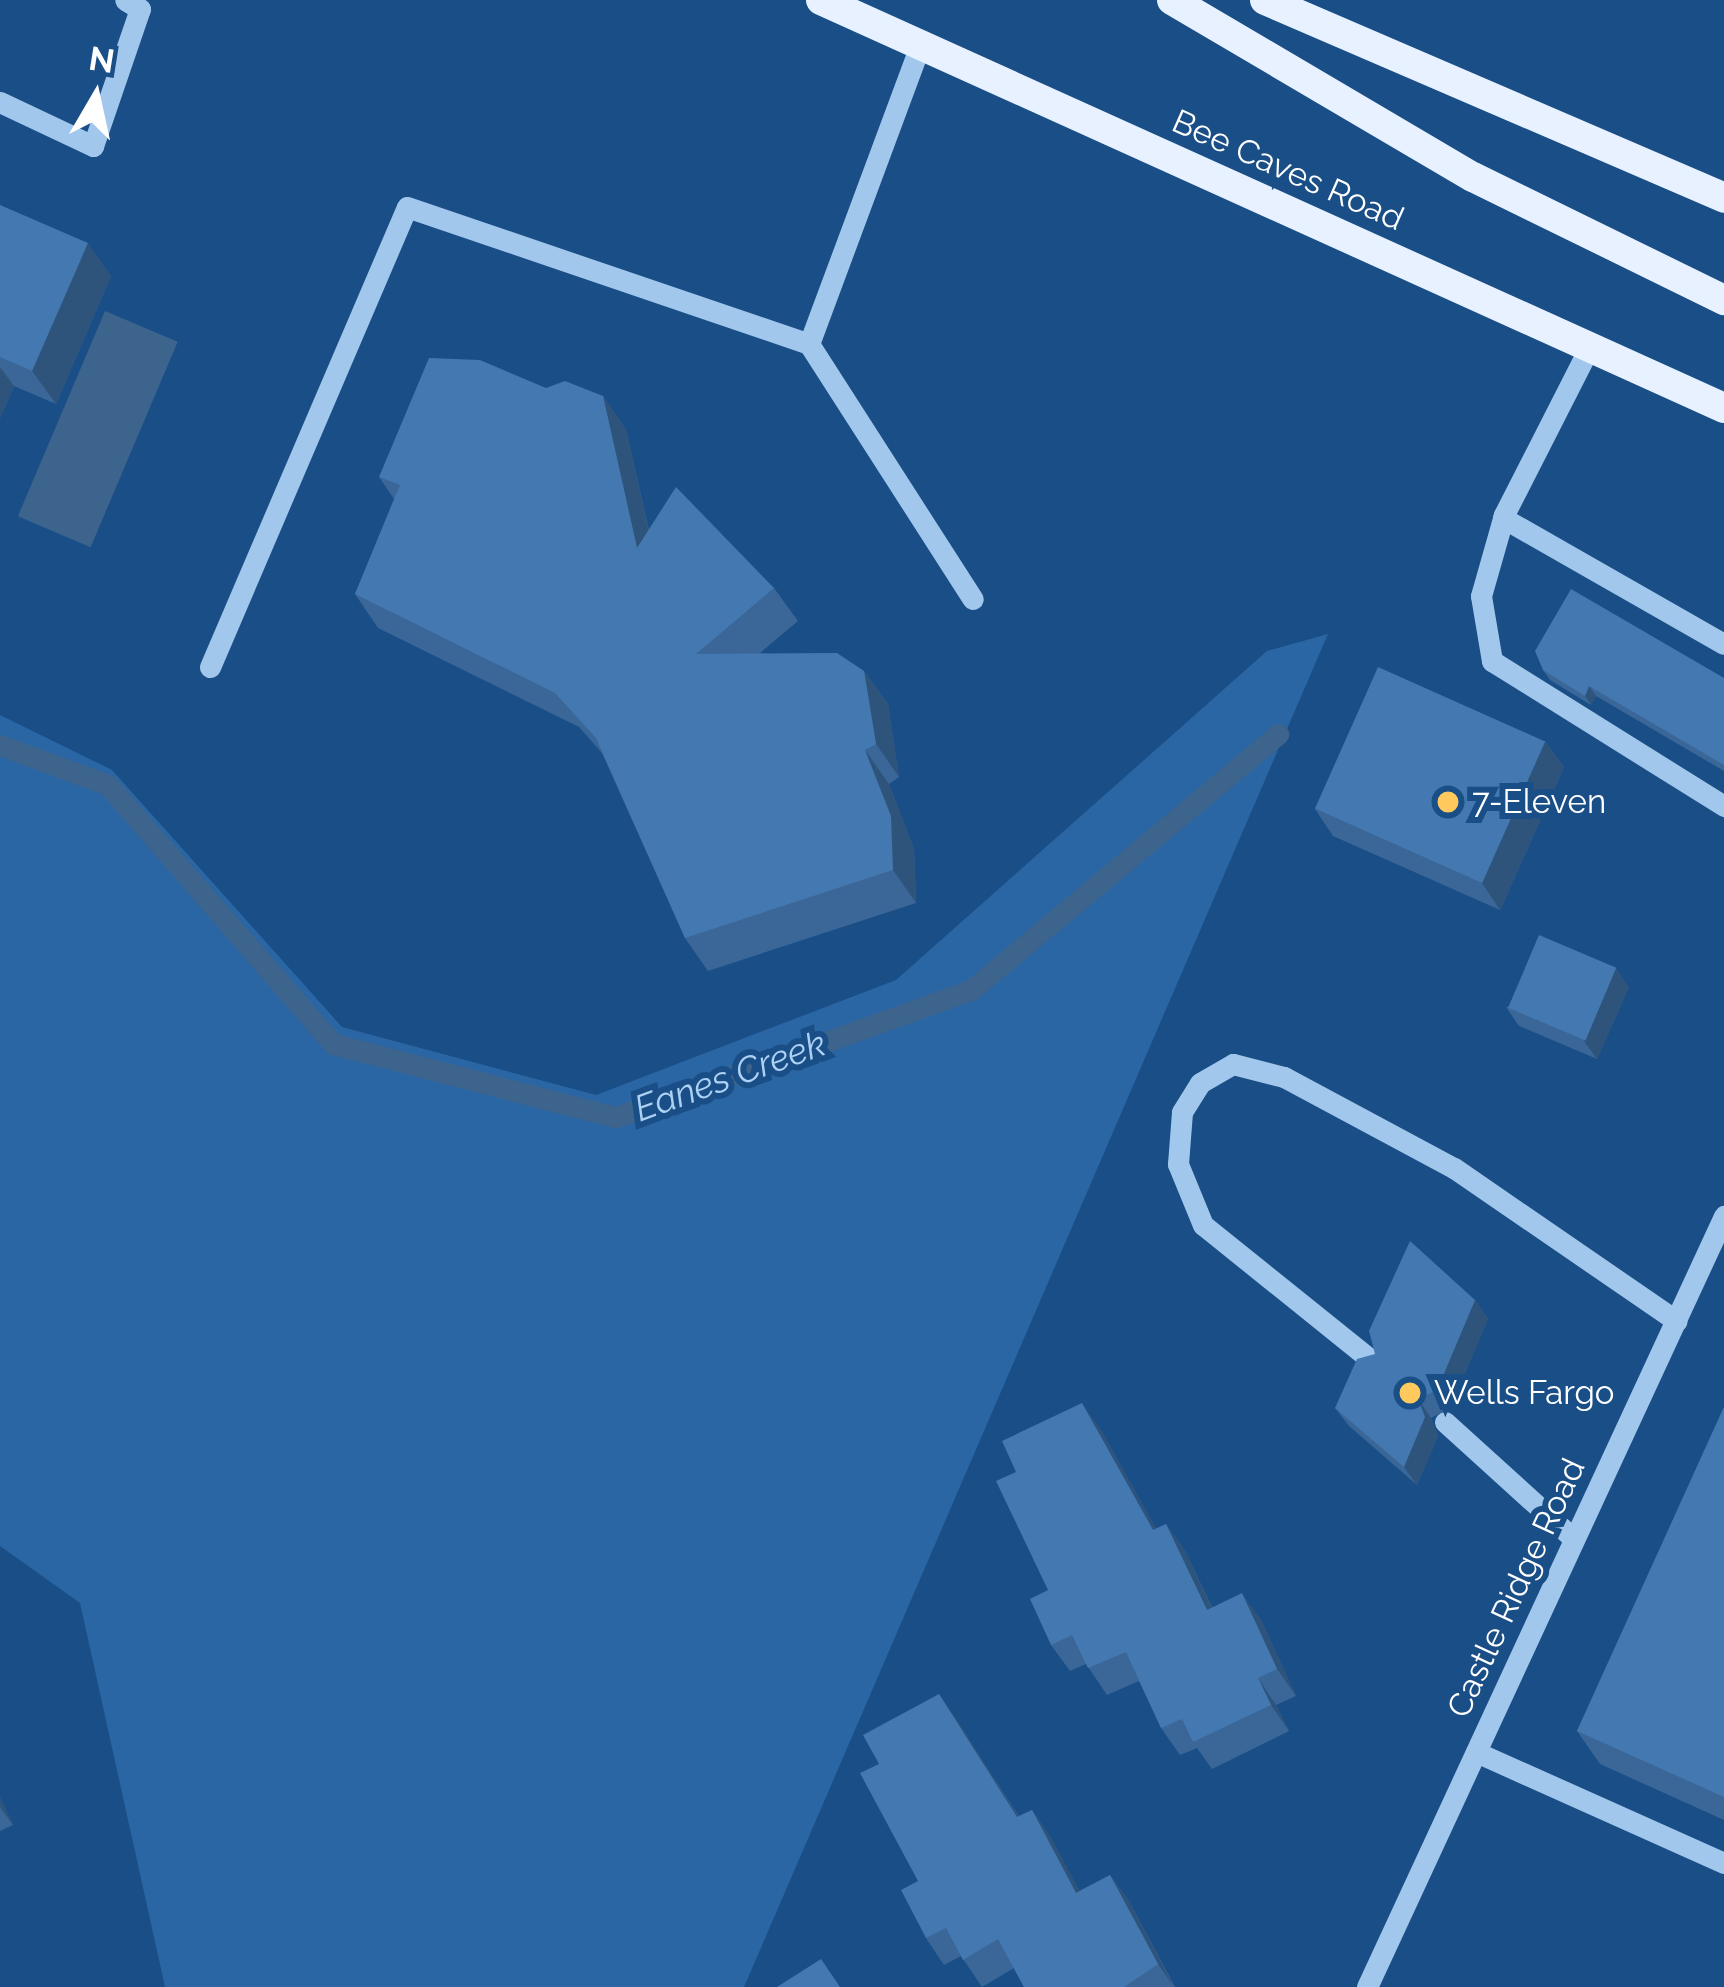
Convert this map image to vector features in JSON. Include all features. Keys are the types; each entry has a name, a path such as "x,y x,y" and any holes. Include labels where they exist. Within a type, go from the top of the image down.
{"main road":[{"name":"Bee Caves Road","path":"821,0 1724,408"},
{"path":"1172,0 1473,177 1724,300"},
{"path":"1265,0 1724,198"}],"street":[{"path":"0,102 93,146 140,9 124,0"},
{"path":"808,344 921,43"},
{"path":"210,667 406,207 808,344 973,599"},
{"path":"1590,346 1503,518 1481,596 1492,661 1724,806"},
{"path":"1503,518 1724,644"},
{"path":"1376,1364 1203,1225 1178,1164 1182,1112 1200,1083 1233,1064 1284,1077 1454,1168 1677,1321"},
{"name":"Castle Ridge Road","path":"1367,1987 1724,1216"},
{"path":"1444,1421 1574,1539"},
{"path":"1476,1752 1724,1863"}],"shaded area":[{"path":"105,311 178,342 91,547 18,516"},
{"path":"1328,634 744,1987 165,1987 80,1603 0,1546 0,715 112,770 342,1027 596,1095 896,980 1267,651"}],"building":[{"path":"0,205 88,243 32,371 0,357"},
{"path":"429,358 480,360 546,388 565,381 603,396 637,548 676,487 774,588 696,654 837,653 864,671 876,744 865,750 891,816 893,870 685,938 596,738 555,693 355,594 400,485 379,477"},
{"name":"7-Eleven","path":"1571,589 1724,678 1724,765 1589,686 1585,696 1543,670 1535,651"},
{"name":"7-Eleven","path":"1378,667 1545,741 1482,883 1315,809"},
{"path":"1539,935 1616,968 1585,1041 1508,1008"},
{"name":"Wells Fargo","path":"1410,1241 1475,1300 1437,1390 1418,1399 1425,1417 1404,1467 1335,1408 1357,1359 1375,1354 1369,1331"},
{"path":"1082,1403 1153,1530 1166,1524 1207,1610 1242,1593 1277,1669 1258,1678 1271,1705 1193,1742 1182,1719 1161,1728 1126,1652 1088,1668 1072,1635 1051,1645 1030,1599 1048,1590 996,1481 1016,1472 1002,1441"},
{"path":"1724,1407 1724,1797 1577,1731"},
{"path":"939,1694 1017,1817 1032,1810 1076,1893 1110,1875 1158,1964 1124,1987 1024,1987 998,1939 963,1960 946,1928 926,1938 901,1890 918,1881 860,1773 879,1764 863,1735"},
{"path":"821,1959 840,1987 777,1987"}],"waterway":[{"name":"Eanes Creek","path":"0,745 108,785 333,1044 616,1117 971,990 1278,734"}],"place":[{"name":"7-Eleven","path":"1448,802"},
{"name":"Wells Fargo","path":"1410,1393"}]}
